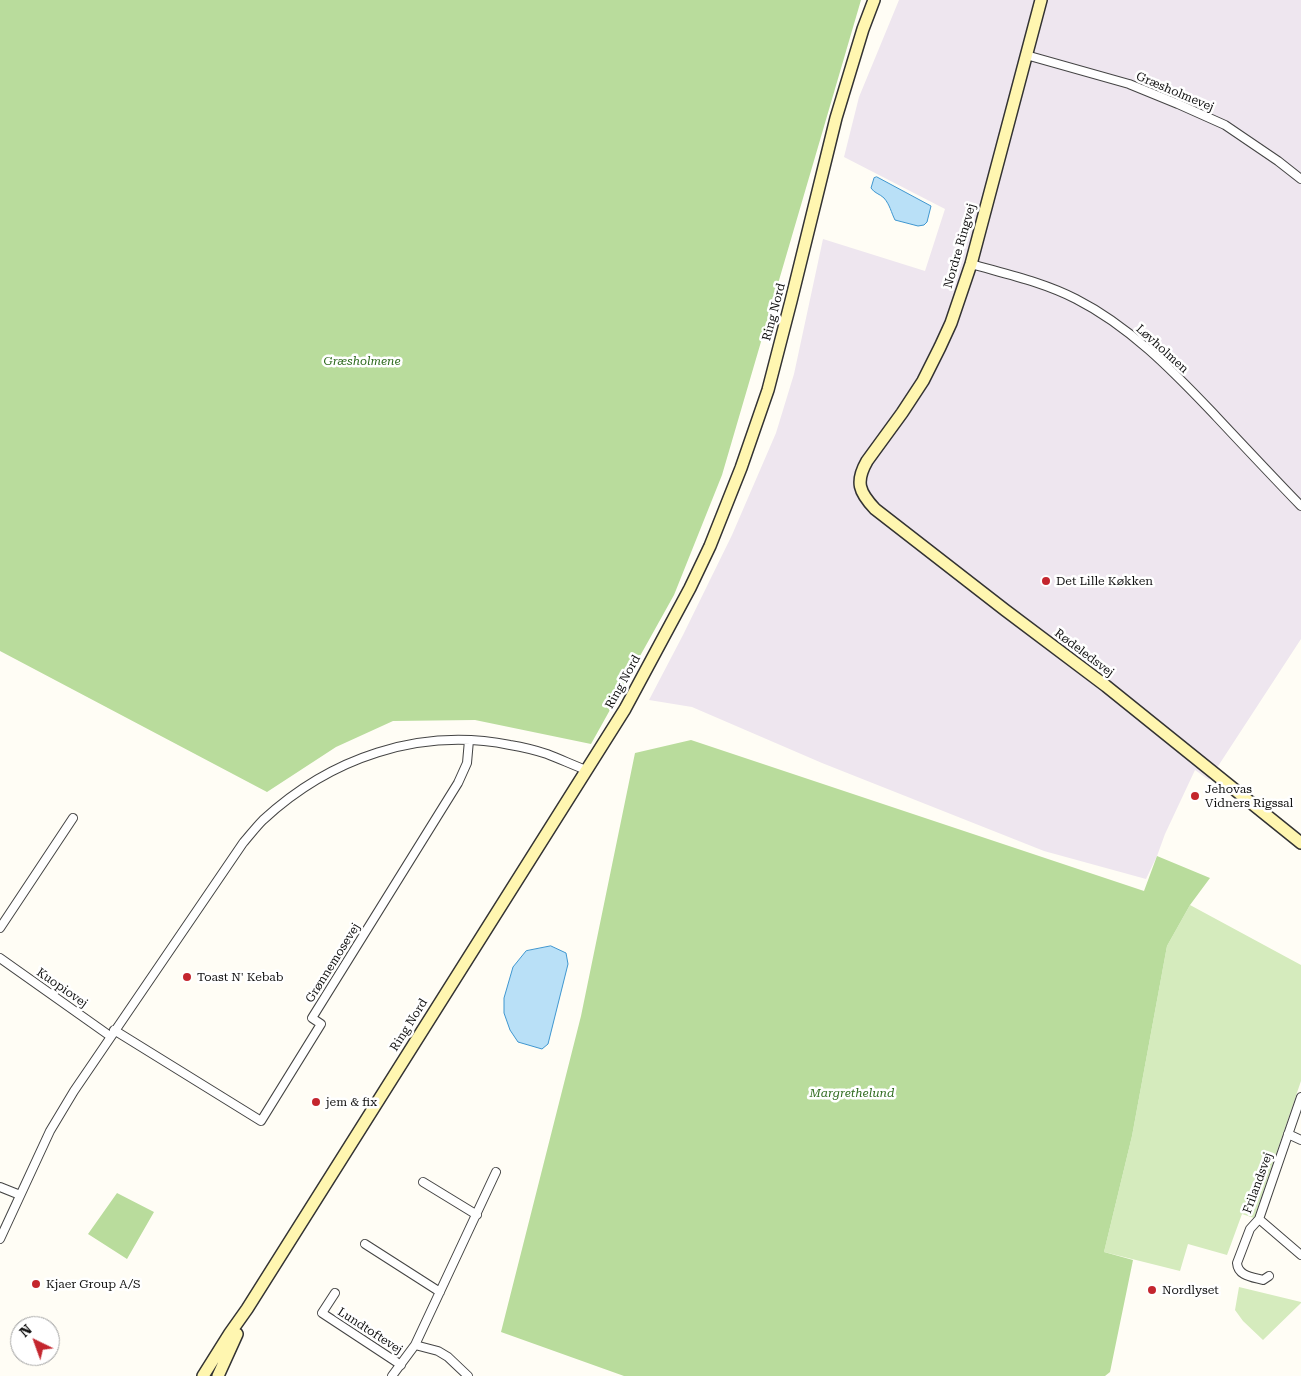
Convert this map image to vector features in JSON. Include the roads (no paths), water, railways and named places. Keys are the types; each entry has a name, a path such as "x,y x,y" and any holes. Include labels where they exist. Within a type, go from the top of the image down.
{"main road":[{"name":"Ring Nord","path":"203,1376 247,1310 625,709 690,588 710,546 741,468 768,390 836,118 874,0"},
{"name":"Nordre Ringvej","path":"860,480 862,470 867,461 923,381 951,323 971,264 1041,0"},
{"name":"Rødeledsvej","path":"860,480 863,495 875,508 1106,686 1301,843"},
{"name":"Ring Nord","path":"218,1376 247,1310"}],"street":[{"name":"Græsholmevej","path":"1026,55 1129,84 1178,104 1225,126 1278,161 1301,179"},
{"name":"Løvholmen","path":"971,264 1035,282 1076,298 1110,319 1143,344 1171,370 1301,506"},
{"path":"0,1239 50,1131 74,1091 243,843 262,822 287,800 322,776 341,766 381,750 426,742 469,740 493,742 546,754 586,770"},
{"name":"Grønnemosevej","path":"112,1033 261,1121 321,1024 312,1018 458,783 467,763 469,740"},
{"path":"0,928 73,818"},
{"name":"Kuopiovej","path":"0,958 112,1033"},
{"name":"Frilandsvej","path":"1269,1276 1263,1280 1246,1276 1238,1268 1238,1258 1250,1229 1259,1219 1301,1097"},
{"path":"1288,1134 1301,1140"},
{"name":"Lundtoftevej","path":"392,1376 415,1345 496,1172"},
{"path":"423,1182 477,1215"},
{"path":"0,1187 20,1196"},
{"path":"1259,1219 1301,1255"},
{"path":"365,1244 440,1292"},
{"name":"Lundtoftevej","path":"335,1293 322,1313 401,1365"},
{"path":"415,1345 438,1351 448,1357 468,1376"}],"water":[{"path":"877,177 931,206 927,222 924,225 918,226 895,220 886,201 871,188 874,178"},
{"path":"551,946 566,953 568,964 548,1044 542,1049 518,1042 510,1030 504,1013 504,998 513,967 526,951"}],"place":[{"name":"Det Lille Køkken","path":"1046,581"},
{"name":"Jehovas Vidners Rigssal","path":"1195,796"},
{"name":"Toast N' Kebab","path":"187,977"},
{"name":"jem & fix","path":"316,1102"},
{"name":"Kjaer Group A/S","path":"36,1284"},
{"name":"Nordlyset","path":"1152,1290"}],"park label":[{"name":"Græsholmene","path":"362,361"},
{"name":"Margrethelund","path":"852,1093"}]}
